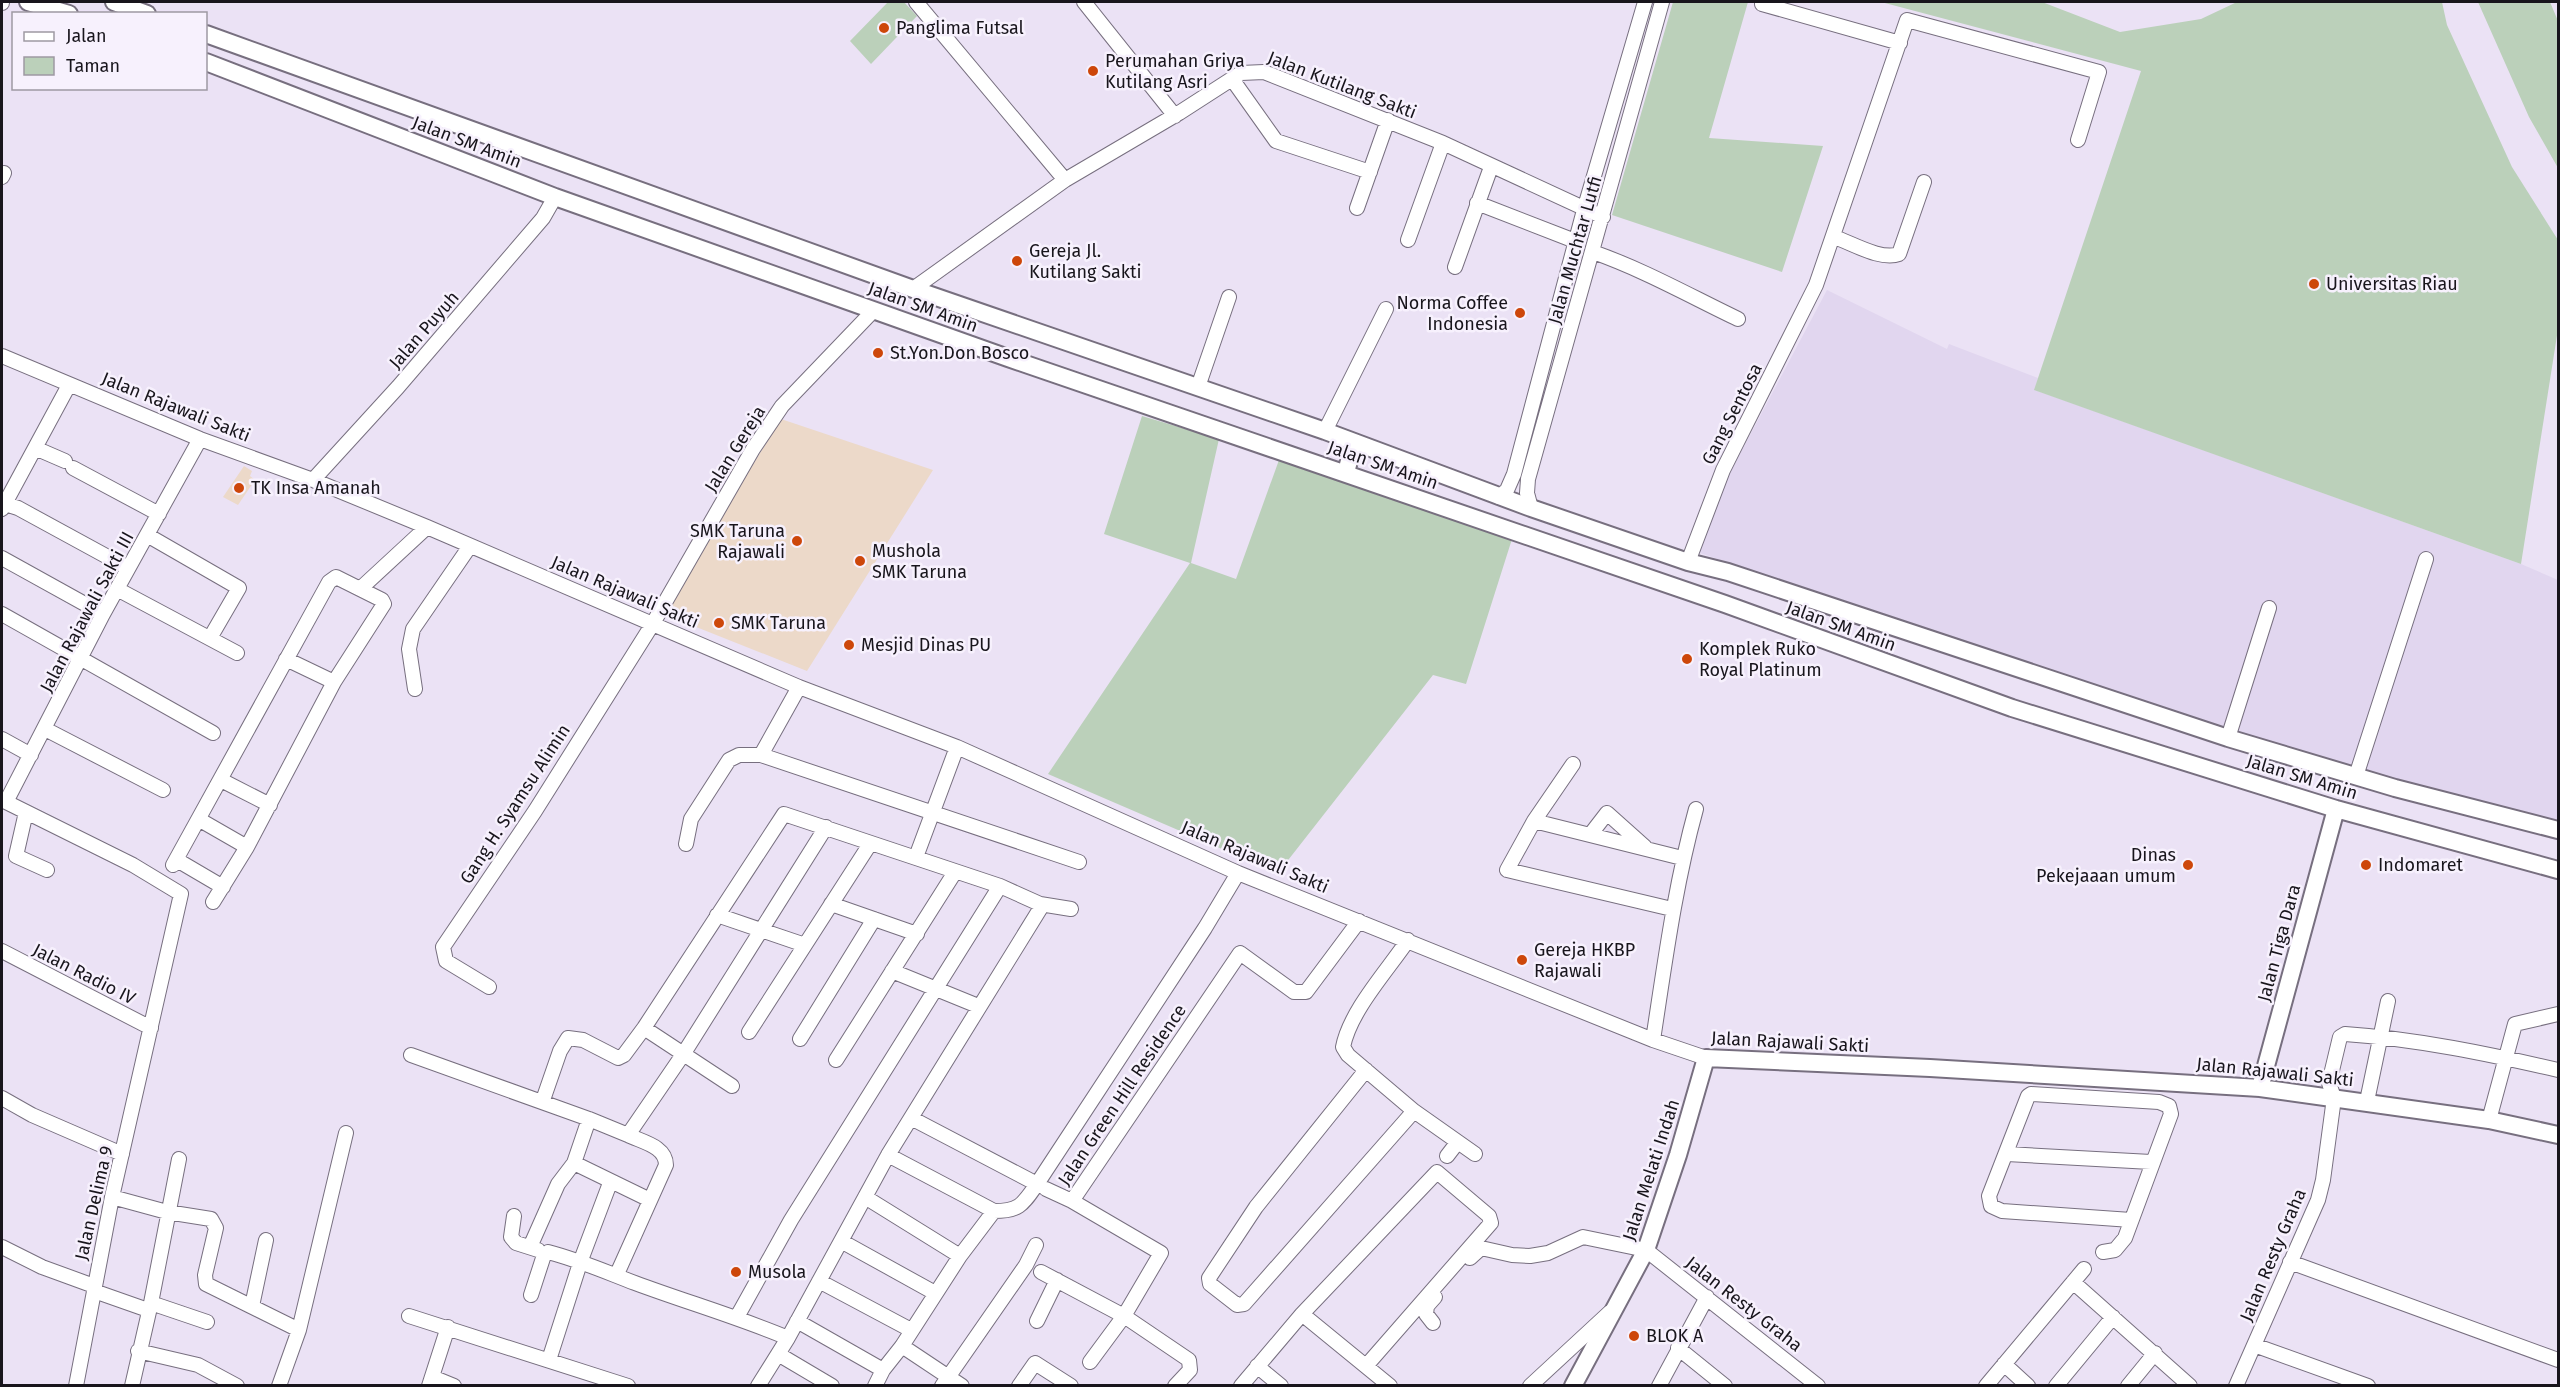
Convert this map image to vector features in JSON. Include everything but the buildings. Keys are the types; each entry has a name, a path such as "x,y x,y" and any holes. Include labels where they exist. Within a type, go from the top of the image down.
{"main road":[{"path":"28,2 64,12"},
{"path":"114,2 142,12"},
{"name":"Jalan SM Amin","path":"207,34 913,289 1326,431 1499,497 1688,562 1728,572 2228,738 2356,776 2559,830"},
{"name":"Jalan SM Amin","path":"207,62 555,197 874,310 1725,604 2012,708 2336,809 2559,870"},
{"path":"1346,472 1354,443"},
{"name":"Jalan Tiga Dara","path":"2260,1088 2336,809"},
{"name":"Jalan Rajawali Sakti","path":"1706,1058 2260,1088 2367,1101 2489,1120 2559,1135"},
{"name":"Jalan Melati Indah","path":"1573,1386 1646,1250 1678,1155 1706,1058"}],"street":[{"path":"916,2 1065,180"},
{"path":"1083,2 1175,116"},
{"name":"Jalan Muchtar Lutfi","path":"1499,497 1507,490 1514,474 1575,241 1645,2"},
{"name":"Jalan Muchtar Lutfi","path":"1531,508 1527,493 1528,479 1662,2"},
{"path":"1762,4 1900,43"},
{"name":"Gang Sentosa","path":"1688,562 1723,470 1816,285 1907,20 2099,72 2078,140"},
{"name":"Jalan Kutilang Sakti","path":"913,289 1065,180 1175,116 1241,73 1264,72 1388,120 1603,217"},
{"path":"1232,79 1276,141 1370,172"},
{"path":"1357,208 1388,120"},
{"path":"1408,240 1443,143"},
{"path":"1455,267 1491,167"},
{"path":"1834,237 1882,255 1891,257 1899,254 1924,183"},
{"name":"Jalan Puyuh","path":"313,480 399,387 543,218 555,197"},
{"path":"1478,203 1575,241"},
{"path":"1593,252 1644,271 1680,292 1738,319"},
{"path":"1198,387 1229,297"},
{"path":"1326,431 1386,309"},
{"name":"Jalan Gereja","path":"652,625 753,449 782,406 874,310"},
{"name":"Jalan Rajawali Sakti","path":"2,356 200,439 313,480 427,527 799,687 957,747 1238,873 1653,1040 1706,1058"},
{"path":"69,385 2,505 18,508 128,568"},
{"name":"Jalan Rajawali Sakti III","path":"4,801 82,660 103,614 200,439"},
{"path":"35,448 159,514"},
{"path":"361,588 427,527"},
{"path":"147,535 242,583 210,638"},
{"path":"415,689 409,649 413,629 470,546"},
{"path":"2,558 103,614"},
{"path":"2356,776 2426,559"},
{"path":"213,902 223,887 247,847 334,682 384,604 382,600 361,588 332,578 175,862 223,887"},
{"path":"117,590 237,653"},
{"path":"2228,738 2270,608"},
{"path":"2,614 213,733"},
{"name":"Gang H. Syamsu Alimin","path":"489,987 446,961 443,947 535,811 652,625"},
{"path":"286,659 334,682"},
{"path":"761,755 799,687"},
{"path":"45,729 163,790"},
{"path":"2,739 31,755"},
{"path":"916,857 957,747"},
{"path":"686,844 691,819 729,760 740,755 761,755 1079,862"},
{"path":"1573,764 1534,821 1506,868 1672,909"},
{"path":"221,780 270,805"},
{"path":"4,801 26,812 16,856 47,870"},
{"path":"1653,1040 1672,909 1682,858 1696,809"},
{"name":"Jalan Delima 9","path":"26,812 134,865 181,894 182,902 112,1197 76,1386"},
{"path":"543,1100 560,1051 568,1038 583,1040 620,1058 644,1028 717,915 779,812 1000,886 1040,904 1071,909"},
{"path":"1590,835 1608,813 1646,849"},
{"path":"200,820 247,847"},
{"path":"1534,821 1682,858"},
{"path":"627,1135 684,1053 826,827"},
{"path":"749,1032 870,844"},
{"path":"837,1060 955,872"},
{"path":"888,1155 994,1211 1010,1211 1021,1206 1042,1186 1238,873"},
{"path":"737,1317 791,1220 1000,886"},
{"path":"831,904 917,934"},
{"path":"758,1386 788,1338 888,1155 1040,909 1040,904"},
{"path":"717,915 805,945"},
{"path":"800,1039 874,919"},
{"name":"Jalan Green Hill Residence","path":"1090,1362 1124,1316 1161,1253 1072,1201 1240,953 1294,992 1306,992 1359,921"},
{"path":"1408,940 1346,1034 1343,1047 1348,1055 1414,1111 1474,1154"},
{"name":"Jalan Radio IV","path":"2,951 151,1028"},
{"path":"892,971 978,1006"},
{"path":"2367,1101 2388,1002"},
{"path":"2489,1120 2515,1024 2559,1014"},
{"path":"644,1028 732,1086"},
{"name":"Jalan Resty Graha","path":"2236,1386 2320,1190 2334,1098 2328,1083 2340,1036 2345,1034 2379,1036"},
{"path":"2379,1036 2506,1058 2559,1070"},
{"path":"411,1055 543,1100 627,1135 665,1154 666,1165 617,1274"},
{"path":"1366,1070 1256,1207 1209,1278 1210,1284 1237,1305 1244,1304 1414,1111"},
{"path":"2090,1078 2090,1098"},
{"path":"2103,1252 2115,1250 2120,1245 2131,1220 2170,1113 2169,1106 2159,1102 2031,1094 2021,1109 2007,1154 1989,1196 1991,1206 1995,1209 2131,1220"},
{"path":"2,1098 32,1115 122,1154"},
{"path":"910,1118 1072,1201"},
{"path":"530,1247 558,1184 574,1164 589,1119"},
{"path":"279,1386 298,1330 345,1133"},
{"path":"1447,1156 1457,1143"},
{"path":"2007,1154 2151,1162"},
{"path":"132,1386 179,1159"},
{"path":"574,1164 650,1200"},
{"path":"1241,1386 1302,1314 1437,1172 1489,1216 1491,1223 1365,1366"},
{"path":"549,1360 581,1260 610,1183"},
{"path":"112,1197 167,1212 212,1219 215,1222 205,1281 209,1287 298,1330"},
{"path":"865,1197 960,1256"},
{"path":"875,1386 883,1370 902,1346 960,1256 994,1211"},
{"path":"514,1216 511,1237 516,1243 581,1260 633,1282 737,1317 788,1338"},
{"path":"1433,1323 1426,1314 1427,1306 1480,1248 1512,1255 1530,1256 1548,1253 1583,1237 1646,1250"},
{"path":"252,1306 266,1240"},
{"path":"841,1241 935,1293"},
{"path":"945,1381 1026,1265 1036,1245"},
{"path":"2,1247 94,1289 207,1322"},
{"name":"Jalan Resty Graha","path":"1646,1250 1818,1386"},
{"path":"531,1294 546,1252"},
{"path":"2290,1262 2559,1360"},
{"path":"1986,1386 2084,1269"},
{"path":"1041,1272 1124,1316 1189,1360 1190,1370 1175,1386"},
{"path":"1037,1320 1057,1280"},
{"path":"819,1281 911,1330"},
{"path":"2073,1282 2190,1386"},
{"path":"1659,1386 1707,1297"},
{"path":"1530,1386 1612,1310"},
{"path":"1302,1314 1390,1386"},
{"path":"409,1316 628,1386"},
{"path":"2056,1386 2113,1317"},
{"path":"797,1321 883,1370"},
{"path":"448,1327 430,1382 454,1386"},
{"path":"902,1346 945,1381 962,1386"},
{"path":"2254,1346 2368,1386"},
{"path":"1678,1348 1725,1386"},
{"path":"138,1351 198,1365 237,1386"},
{"path":"2128,1386 2155,1353"},
{"path":"778,1354 816,1382 832,1386"},
{"path":"1019,1386 1035,1363 1071,1386"},
{"path":"2004,1364 2028,1386"},
{"path":"1257,1366 1281,1386"}],"shaded area":[{"path":"1827,290 1947,349 1949,344 2038,378 2035,390 2521,564 2558,580 2558,824 2396,782 2230,732 1697,552 1724,484"},
{"name":"SMK Taruna Rajawali","path":"781,419 933,470 807,671 661,613"},
{"name":"TK Insa Amanah","path":"244,466 252,471 250,476 255,480 238,505 223,497"}],"green space":[{"name":"Panglima Futsal","path":"888,2 904,2 917,16 871,64 850,41"},
{"path":"1673,2 1748,2 1709,138 1823,146 1782,272 1612,215"},
{"name":"Universitas Riau","path":"1881,2 2042,2 2120,32 2201,19 2237,2 2442,2 2447,25 2512,167 2558,240 2558,329 2521,564 2034,390 2141,71"},
{"path":"2478,2 2550,2 2558,21 2558,168 2529,117"},
{"path":"1142,416 1219,439 1191,563 1236,579 1279,460 1512,539 1466,684 1433,675 1278,873 1048,774 1190,563 1104,534"}],"place":[{"name":"Panglima Futsal","path":"884,28"},
{"name":"Perumahan Griya Kutilang Asri","path":"1093,71"},
{"name":"Gereja Jl. Kutilang Sakti","path":"1017,261"},
{"name":"Universitas Riau","path":"2314,284"},
{"name":"Norma Coffee Indonesia","path":"1520,313"},
{"name":"St.Yon.Don Bosco","path":"878,353"},
{"name":"TK Insa Amanah","path":"239,488"},
{"name":"SMK Taruna Rajawali","path":"797,541"},
{"name":"Mushola SMK Taruna","path":"860,561"},
{"name":"SMK Taruna","path":"719,623"},
{"name":"Mesjid Dinas PU","path":"849,645"},
{"name":"Komplek Ruko Royal Platinum","path":"1687,659"},
{"name":"Dinas Pekejaaan umum","path":"2188,865"},
{"name":"Indomaret","path":"2366,865"},
{"name":"Gereja HKBP Rajawali","path":"1522,960"},
{"name":"Musola","path":"736,1272"},
{"name":"BLOK A","path":"1634,1336"}]}
